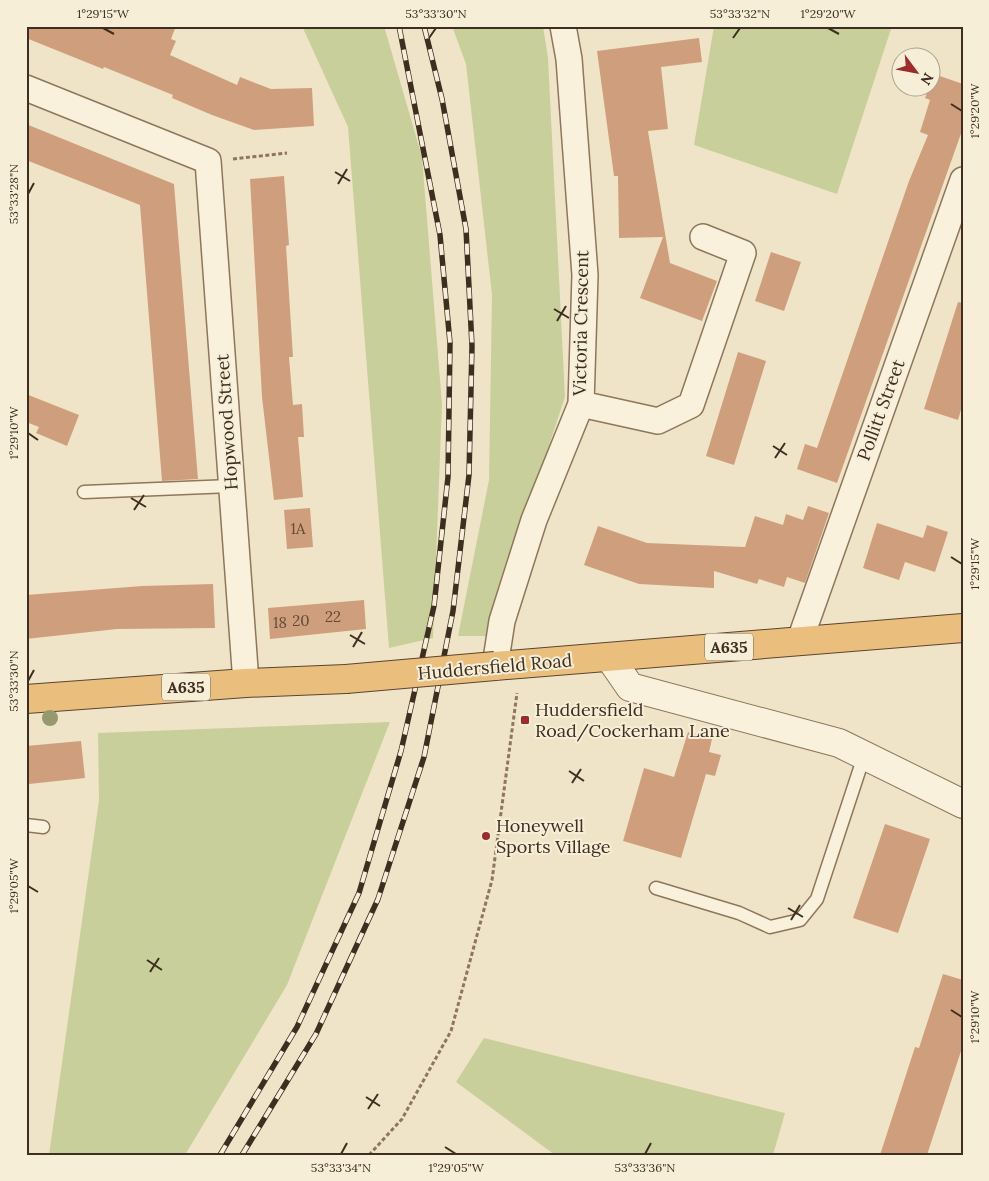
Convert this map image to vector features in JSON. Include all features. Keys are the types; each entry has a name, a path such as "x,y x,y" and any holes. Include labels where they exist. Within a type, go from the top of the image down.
{"highway":[{"name":"Huddersfield Road","path":"26,699 246,683 346,680 800,640 963,628"}],"street":[{"name":"Victoria Crescent","path":"508,665 502,621 534,520 581,404 585,275 569,59 563,26"},
{"path":"26,88 208,162"},
{"name":"Hopwood Street","path":"208,162 246,683"},
{"name":"Pollitt Street","path":"800,640 963,180"},
{"path":"581,404 658,421 691,405 743,253 703,237"},
{"path":"610,658 630,687 839,744 963,804"}],"lane":[{"path":"84,492 232,486"},
{"path":"656,888 739,913 770,927 800,920 817,899 864,756"},
{"path":"26,825 43,827"}],"path":[{"path":"208,162 287,153"},
{"path":"369,1155 402,1119 451,1031 492,880 508,665"}],"green space":[{"path":"302,26 384,26 422,157 442,404 433,638 389,648 348,127"},
{"path":"452,26 543,26 548,58 565,397 486,636 458,636 489,480 492,295 466,64"},
{"path":"714,26 892,26 837,194 694,145"},
{"path":"390,722 287,985 185,1155 49,1155 99,800 98,733"},
{"path":"484,1038 785,1113 773,1155 555,1155 456,1082"}],"building":[{"path":"26,26 176,26 171,39 176,41 170,55 237,85 240,77 271,89 312,88 314,126 254,130 212,115 172,98 173,95 104,67 103,69 26,38"},
{"path":"699,38 702,62 661,67 668,129 648,131 670,263 717,281 702,321 640,298 663,237 619,238 618,176 614,176 597,51"},
{"path":"942,77 963,84 963,128 837,483 797,469 805,444 817,448 909,181 928,135 920,132 930,100 925,98 942,98"},
{"path":"26,124 174,184 198,479 162,481 140,205 26,160"},
{"path":"284,176 289,245 286,246 293,357 289,357 293,405 302,404 304,437 298,437 303,497 274,500 262,397 250,179"},
{"path":"771,252 801,262 784,311 755,301"},
{"path":"958,302 963,303 963,403 958,420 924,409"},
{"path":"738,352 766,361 734,465 706,456"},
{"path":"26,394 79,415 67,446 36,433 39,427 26,422"},
{"path":"808,506 829,513 805,583 787,577 784,587 759,579 757,584 714,571 714,588 639,584 584,565 598,526 647,543 745,547 755,516 783,525 786,514 803,520"},
{"path":"310,508 313,547 287,549 284,510"},
{"path":"877,523 923,538 927,525 948,532 935,572 905,562 899,580 863,568"},
{"path":"213,584 215,628 117,629 26,639 26,595 142,586"},
{"path":"364,600 366,629 270,639 268,608"},
{"path":"688,732 712,739 709,752 721,755 715,776 706,774 681,858 623,841 644,768 674,777"},
{"path":"81,741 85,778 29,784 26,746"},
{"path":"885,824 930,839 898,933 853,918"},
{"path":"943,974 963,980 963,1045 927,1155 880,1155 915,1047 919,1048"}],"railway":[{"path":"220,1155 297,1027 359,893 401,751 434,606 448,477 450,343 440,235 399,26"},
{"path":"242,1155 316,1034 378,899 424,757 453,611 469,475 472,346 466,229 442,99 424,26"}],"place":[{"name":"Huddersfield Road/Cockerham Lane","path":"525,720"},
{"name":"Honeywell Sports Village","path":"486,836"}]}
